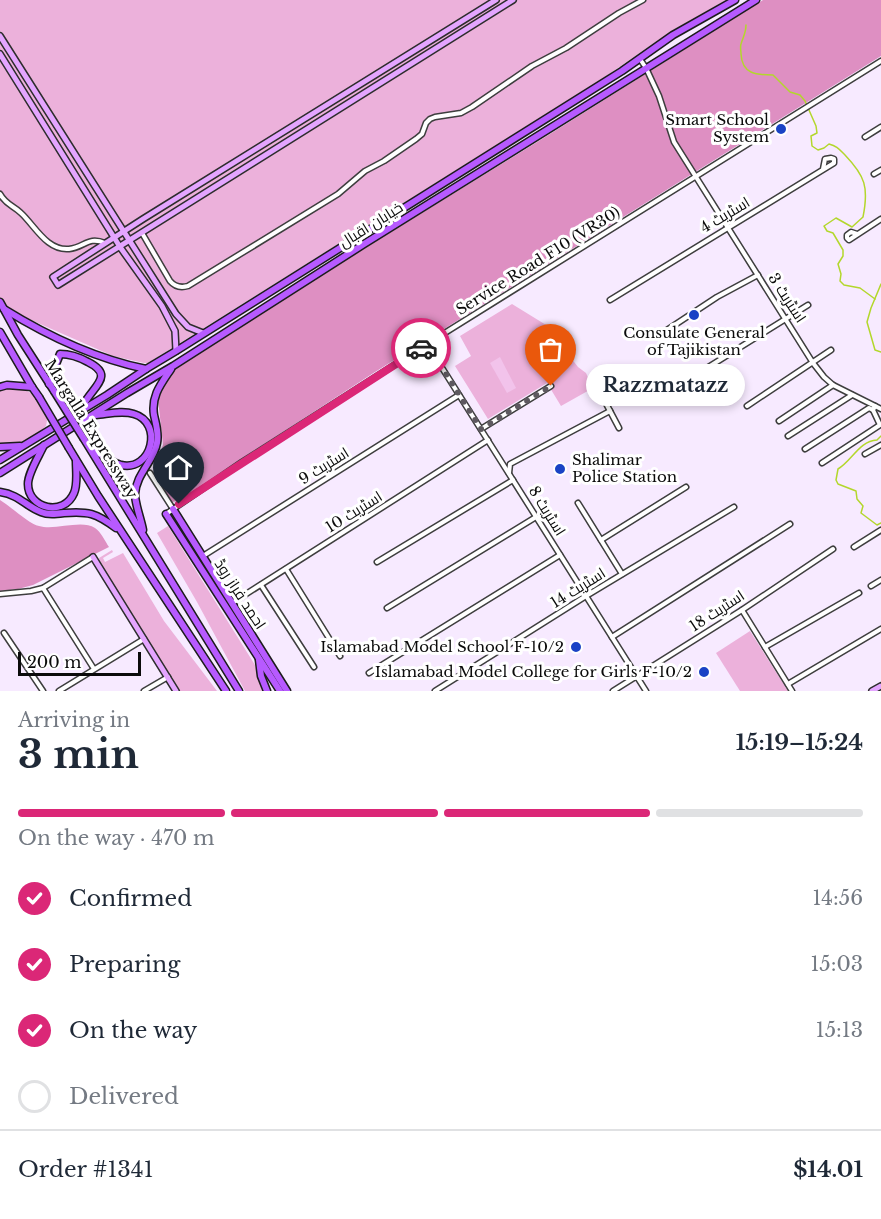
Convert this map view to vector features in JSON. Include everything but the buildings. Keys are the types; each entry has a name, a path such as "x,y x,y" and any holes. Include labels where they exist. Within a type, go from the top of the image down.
{"main road":[{"name":"خیابان اقبال","path":"0,460 622,71 673,35 735,0"},
{"name":"خیابان اقبال","path":"0,473 756,0"},
{"name":"Margalla Expressway","path":"0,302 18,335 239,691"},
{"path":"4,309 52,336 111,360 146,369"},
{"name":"Margalla Expressway","path":"0,332 121,532 226,691"},
{"path":"49,384 55,373 60,354 70,354 99,367 101,380 79,412"},
{"path":"143,535 135,492 138,481 157,445 153,403 155,394 173,366"},
{"path":"0,387 14,385 32,387"},
{"path":"88,447 114,462 134,465 146,456 152,444 147,421 141,417 126,412 93,415"},
{"path":"44,445 29,476 28,485 30,494 36,502 44,506 59,507 74,494 76,458"},
{"path":"0,447 23,446"},
{"path":"0,492 16,496 41,513 94,514 121,532"},
{"name":"احمد فراز روڈ","path":"173,509 287,691"},
{"name":"احمد فراز روڈ","path":"166,514 280,691"},
{"path":"259,658 261,676 267,691"}],"street":[{"path":"496,0 53,277 58,285 513,0"},
{"path":"142,232 173,285 188,286 338,194 365,171 416,139 422,134 430,119 472,107 532,66 566,48 643,0"},
{"path":"0,36 181,321 188,327 203,333"},
{"path":"0,54 120,247 162,306 173,325 176,351"},
{"name":"اسٹریٹ 3","path":"639,59 646,68 659,96 674,142 813,363 833,385 874,408 881,409"},
{"name":"Service Road F10 (VR30)","path":"166,514 427,344 881,61"},
{"path":"865,137 881,128"},
{"name":"اسٹریٹ 4","path":"610,300 834,163 834,159 825,159 823,169"},
{"path":"874,174 881,170"},
{"path":"0,194 8,204 20,211 46,240 55,246 67,249 87,241 95,240 106,243"},
{"path":"857,234 851,232 847,238 849,240 881,219"},
{"path":"667,330 717,297 758,275"},
{"path":"686,381 808,305"},
{"name":"اسٹریٹ 8","path":"427,344 646,691"},
{"path":"747,406 831,350"},
{"path":"779,421 833,385"},
{"path":"481,429 551,386"},
{"path":"601,394 619,428"},
{"name":"اسٹریٹ 9","path":"202,557 459,395"},
{"path":"788,436 852,395"},
{"path":"805,449 869,408 874,408 880,425 822,463"},
{"path":"508,473 510,464 610,411"},
{"name":"اسٹریٹ 10","path":"232,603 488,441"},
{"path":"865,454 881,445"},
{"path":"150,473 173,509"},
{"path":"376,562 513,480"},
{"path":"601,540 686,487"},
{"path":"578,503 622,574"},
{"name":"اسٹریٹ 14","path":"435,691 734,507"},
{"path":"387,608 536,517"},
{"path":"612,637 790,524"},
{"path":"854,548 881,530"},
{"name":"اسٹریٹ 18","path":"613,691 742,610 833,549"},
{"path":"369,673 560,555"},
{"path":"0,594 43,588 93,557 176,691"},
{"path":"286,569 340,656"},
{"path":"871,586 881,580"},
{"path":"261,585 314,667"},
{"path":"43,588 94,669"},
{"path":"765,647 859,593"},
{"path":"742,610 792,691"},
{"path":"788,684 881,629"},
{"path":"3,633 43,691"},
{"path":"59,691 144,639"},
{"path":"144,691 168,677"},
{"path":"872,691 881,686"}],"shaded area":[{"path":"0,0 728,0 673,30 602,79 148,363 144,363 113,356 6,309 0,299"},
{"path":"763,0 881,0 881,56 375,372 177,501 170,501 156,476 155,468 163,445 158,399 173,366"},
{"path":"512,304 551,328 578,367 586,373 593,388 561,406 547,383 488,419 455,366 471,356 460,336"},
{"path":"500,357 516,388 507,393 490,363"},
{"path":"8,388 33,394 48,415 46,426 39,432 22,442 0,444 0,391"},
{"path":"0,500 39,526 83,525 95,528 109,547 33,585 0,591"},
{"path":"168,526 255,665 262,691 245,691 157,533"},
{"path":"112,550 113,552 103,558 105,562 123,553 164,621 217,691 180,691 100,564 99,558"},
{"path":"750,631 788,691 740,691 716,653"}],"waterway":[{"path":"746,25 741,46 744,66 756,74 773,75 790,92 800,95 816,126 817,133 811,136 812,146 818,150 829,144 836,147 852,162 861,176 866,198 863,217 852,227 836,218 824,226 827,231 833,233 843,250 843,256 838,264 841,274 840,281 844,285 860,288 875,299"},
{"path":"881,284 867,322 875,350 881,352"},
{"path":"881,436 865,444 838,469 836,480 838,484 856,491 857,499 863,506 861,513 877,525 881,523"}],"way so far":[{"path":"421,348 427,344 481,429 551,386"}],"place":[{"name":"Smart School System","path":"781,129"},
{"name":"Consulate General of Tajikistan","path":"694,315"},
{"name":"Razzmatazz","path":"551,386"},
{"name":"Shalimar Police Station","path":"560,469"},
{"name":"Islamabad Model School F-10/2","path":"576,647"},
{"name":"Islamabad Model College for Girls F-10/2","path":"704,672"}],"route":[{"path":"179,504 421,348"}]}
